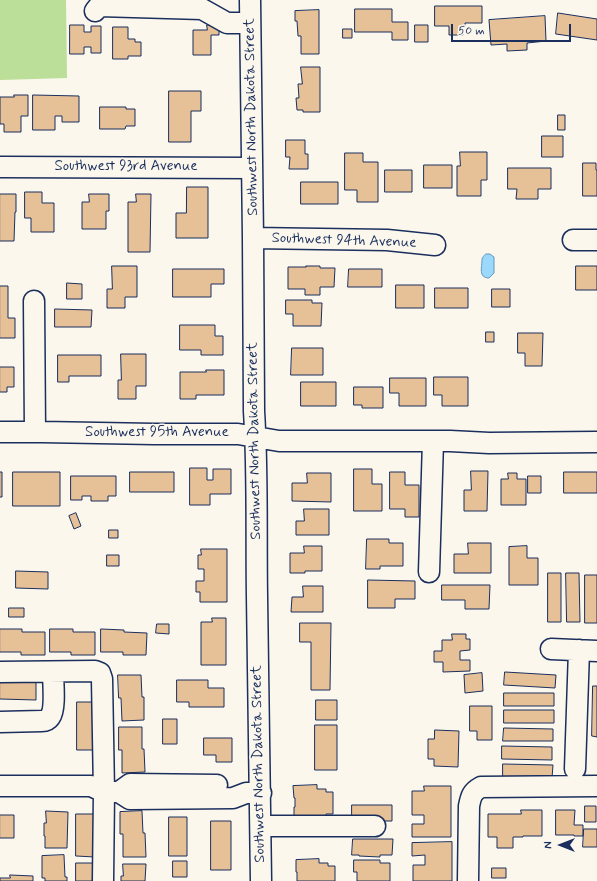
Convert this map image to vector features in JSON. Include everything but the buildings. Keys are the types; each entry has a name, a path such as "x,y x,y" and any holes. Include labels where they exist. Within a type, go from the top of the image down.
{"street":[{"name":"Southwest North Dakota Street","path":"250,0 257,588 253,793 260,826 261,881"},
{"path":"95,11 99,6 202,9 227,23 250,23"},
{"name":"Southwest 93rd Avenue","path":"0,167 252,168"},
{"name":"Southwest 94th Avenue","path":"253,238 387,240 436,245"},
{"path":"574,240 597,240"},
{"path":"34,301 35,432"},
{"name":"Southwest 95th Avenue","path":"0,432 238,434 279,441 432,441 489,443 597,442"},
{"path":"429,572 432,441"},
{"path":"551,649 588,651 574,769"},
{"path":"0,672 95,671 100,673 102,679 111,792 103,881"},
{"path":"0,722 47,720 51,716 53,709 53,672"},
{"path":"0,786 91,786 130,799 233,798 253,793"},
{"path":"468,881 469,806 471,796 475,790 482,787 597,786"},
{"path":"0,798 91,797 111,792"},
{"path":"260,826 375,826"}],"green space":[{"path":"0,0 66,0 67,78 0,80"}],"water":[{"path":"486,254 490,254 494,257 494,273 489,278 483,276 481,272 482,259"}]}
